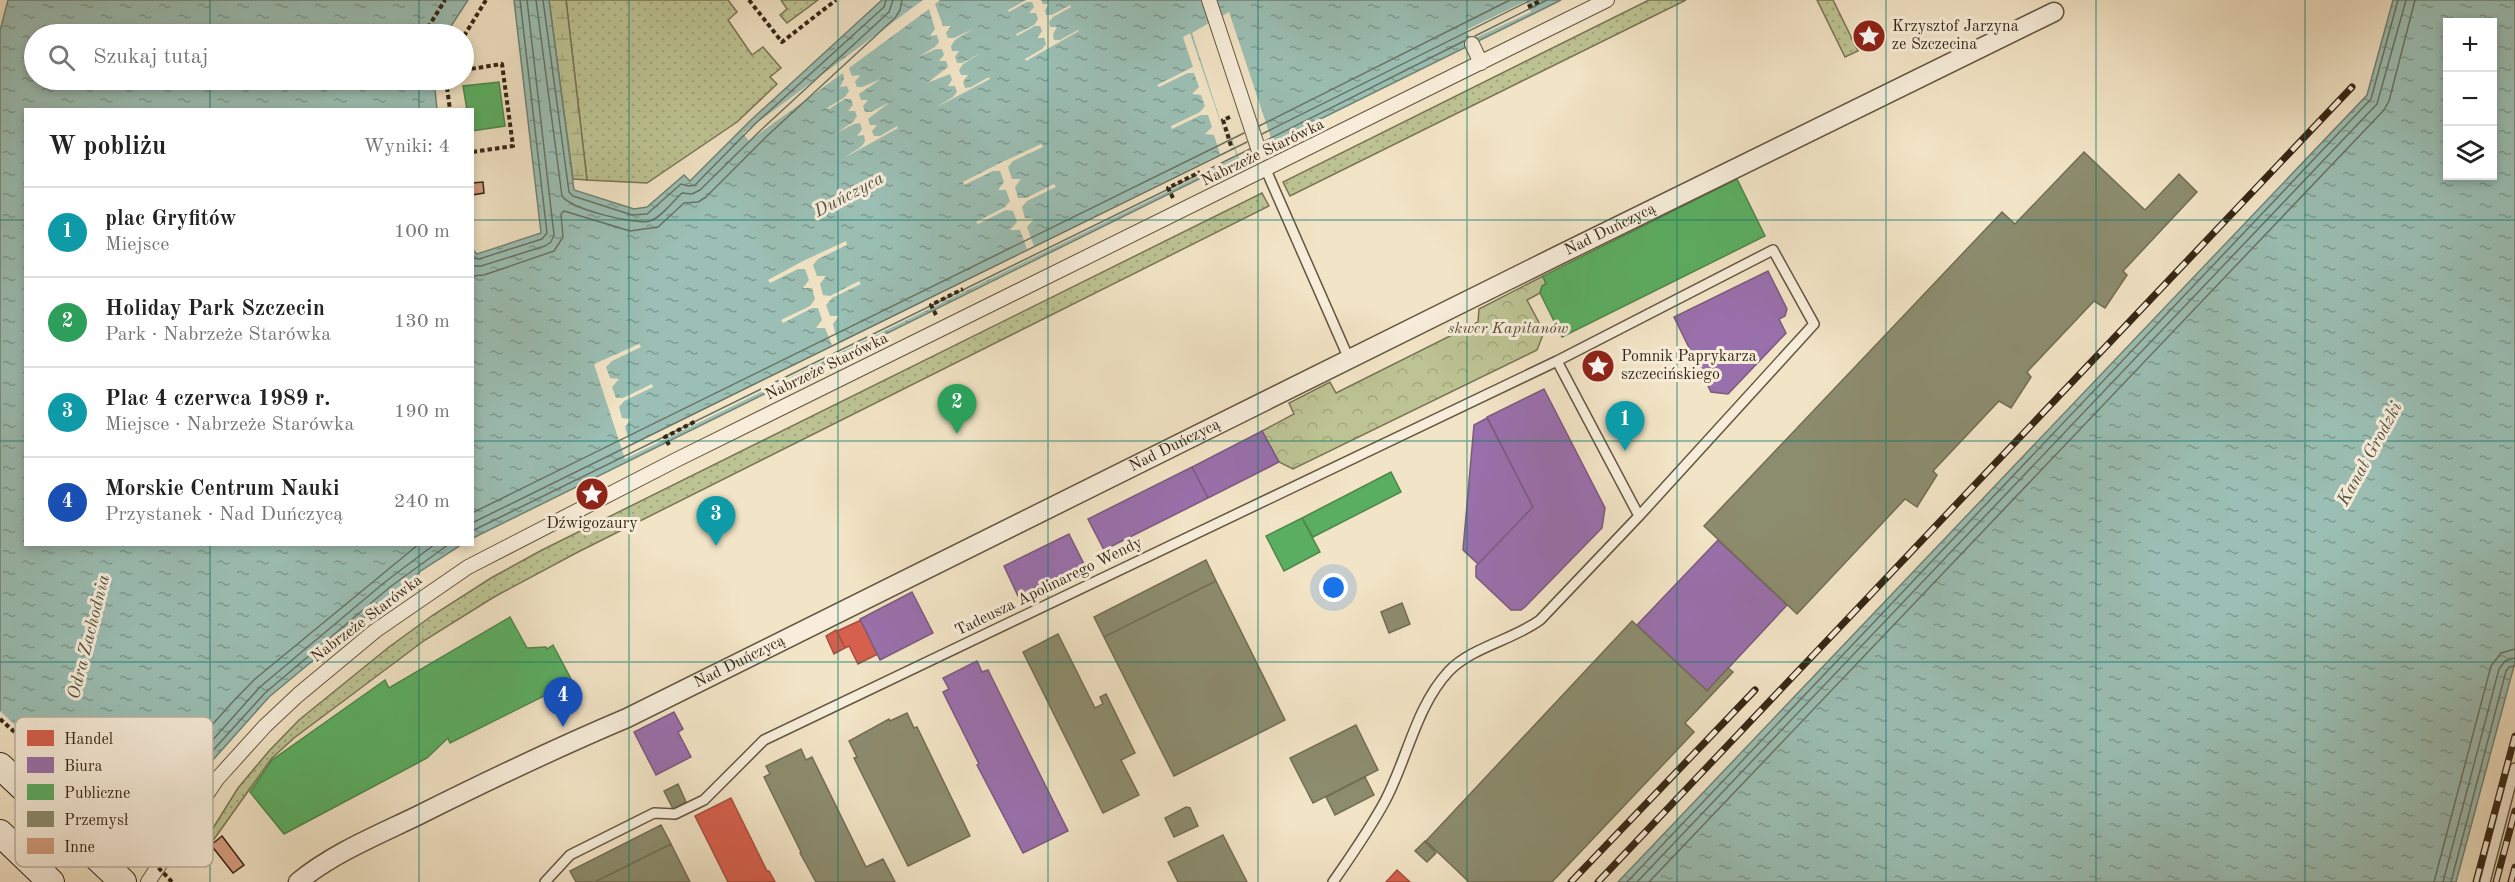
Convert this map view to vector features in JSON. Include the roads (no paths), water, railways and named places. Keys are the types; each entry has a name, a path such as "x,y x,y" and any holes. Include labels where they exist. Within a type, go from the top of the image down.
{"main road":[{"path":"0,760 15,775"},
{"path":"0,766 15,780"},
{"path":"0,832 15,847"},
{"path":"36,867 51,882"},
{"path":"108,867 123,882"}],"street":[{"path":"1209,0 1266,170"},
{"name":"Nabrzeże Starówka","path":"213,785 265,726 298,695 375,631 459,573 613,492 1607,0"},
{"name":"Nad Duńczycą","path":"298,882 327,862 375,836 556,748 627,718 2054,12"},
{"path":"1472,44 1481,63"},
{"name":"Nabrzeże Starówka","path":"149,881 158,867"}],"lane":[{"path":"1266,170 1349,359"},
{"name":"Tadeusza Apolinarego Wendy","path":"545,882 570,855 654,813 675,814 704,800 764,740 1557,361 1773,250 1814,324 1639,516"},
{"path":"1333,882 1385,802 1422,716 1441,681 1451,669 1464,659 1526,630 1540,620 1639,516 1557,361"},
{"path":"2485,882 2515,768"}],"water":[{"name":"Odra Zachodnia","path":"8,0 468,0 452,24 24,24 24,90 435,90 437,108 24,108 24,546 459,546 422,570 269,697 213,760 213,717 15,717 15,867 132,867 124,882 0,882 0,31"},
{"name":"Duńczyca","path":"514,0 549,0 574,190 634,209 647,207 684,175 690,181 751,120 882,0 1561,0 474,538 474,251 477,254 541,233"},
{"name":"Kanał Grodzki","path":"2393,0 2515,0 2515,662 2456,882 1618,882 2367,95"}],"railway":[{"path":"1598,882 2352,87"},
{"path":"1571,882 1755,690"},
{"path":"2476,882 2515,736"},
{"path":"2496,882 2515,811"},
{"path":"2511,882 2515,867"}],"place":[{"name":"Krzysztof Jarzyna ze Szczecina","path":"1869,36"},
{"name":"Pomnik Paprykarza szczecińskiego","path":"1598,366"},
{"name":"Holiday Park Szczecin","path":"957,434"},
{"name":"plac Gryfitów","path":"1625,451"},
{"name":"Dźwigozaury","path":"592,494"},
{"name":"Plac 4 czerwca 1989 r.","path":"716,546"},
{"name":"Morskie Centrum Nauki","path":"563,727"}],"park label":[{"name":"skwer Kapitanów","path":"1508,329"}]}
